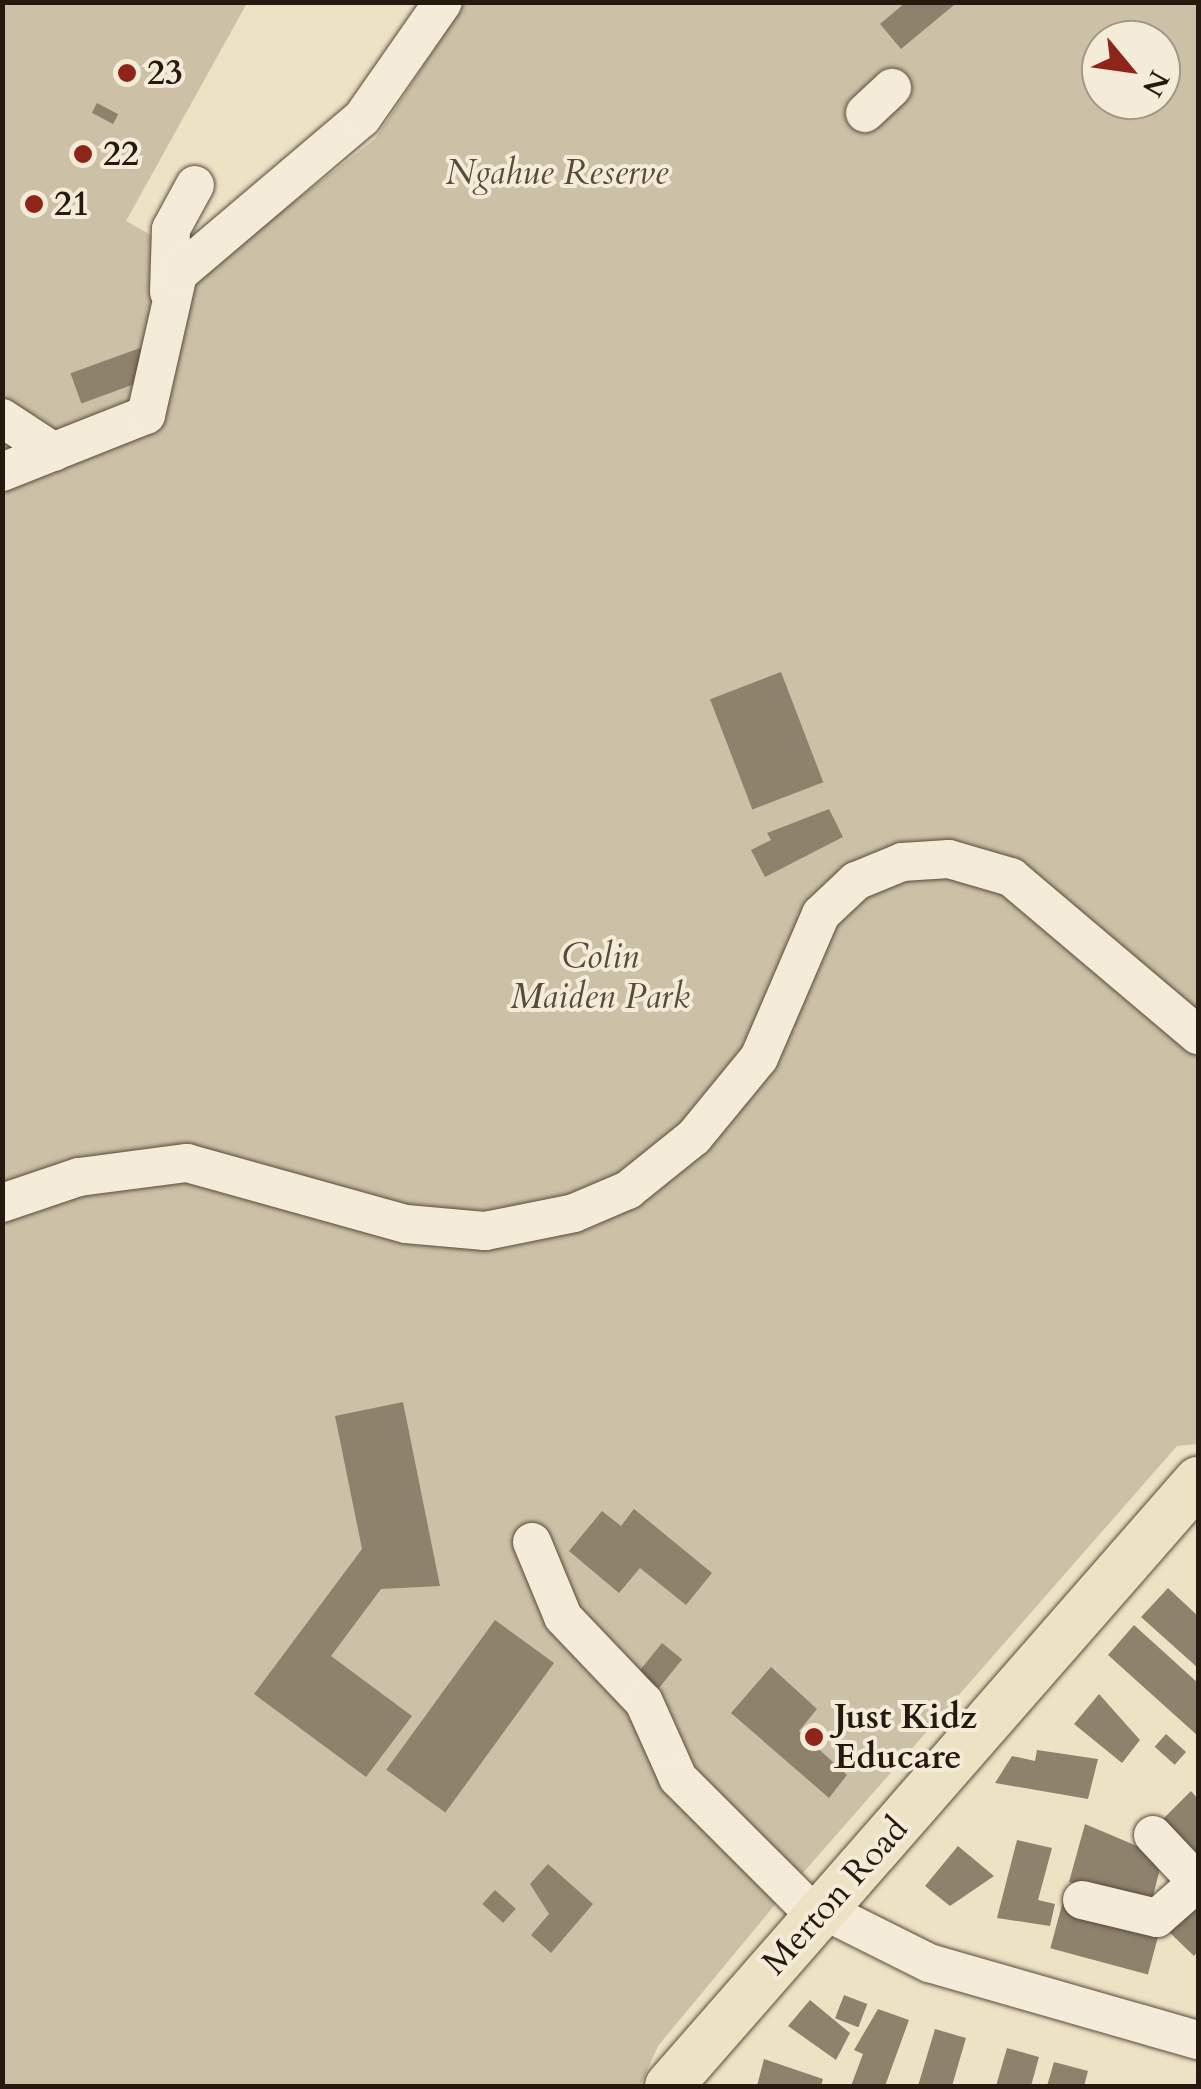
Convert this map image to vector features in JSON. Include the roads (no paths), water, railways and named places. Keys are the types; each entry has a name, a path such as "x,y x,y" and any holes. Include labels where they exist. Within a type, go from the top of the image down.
{"main road":[{"name":"Merton Road","path":"669,2086 1198,1480"}],"street":[{"path":"168,292 205,251 362,118 443,2"},
{"path":"2,472 153,408 172,229 195,185 186,224 205,251"},
{"path":"2,418 54,452"},
{"path":"2,1202 79,1177 187,1163 406,1224 484,1231 574,1213 628,1190 694,1137 759,1058 821,914 896,848 1011,877 1198,1036"},
{"path":"532,1542 562,1618 644,1702 678,1778 820,1914 942,1968 1198,2040"},
{"path":"1082,1900 1157,1918 1198,1882 1153,1835"}],"place":[{"name":"23","path":"127,73"},
{"name":"22","path":"83,154"},
{"name":"21","path":"34,204"},
{"name":"Just Kidz Educare","path":"814,1737"}],"park label":[{"name":"Ngahue Reserve","path":"557,173"},
{"name":"Colin Maiden Park","path":"600,977"}]}
